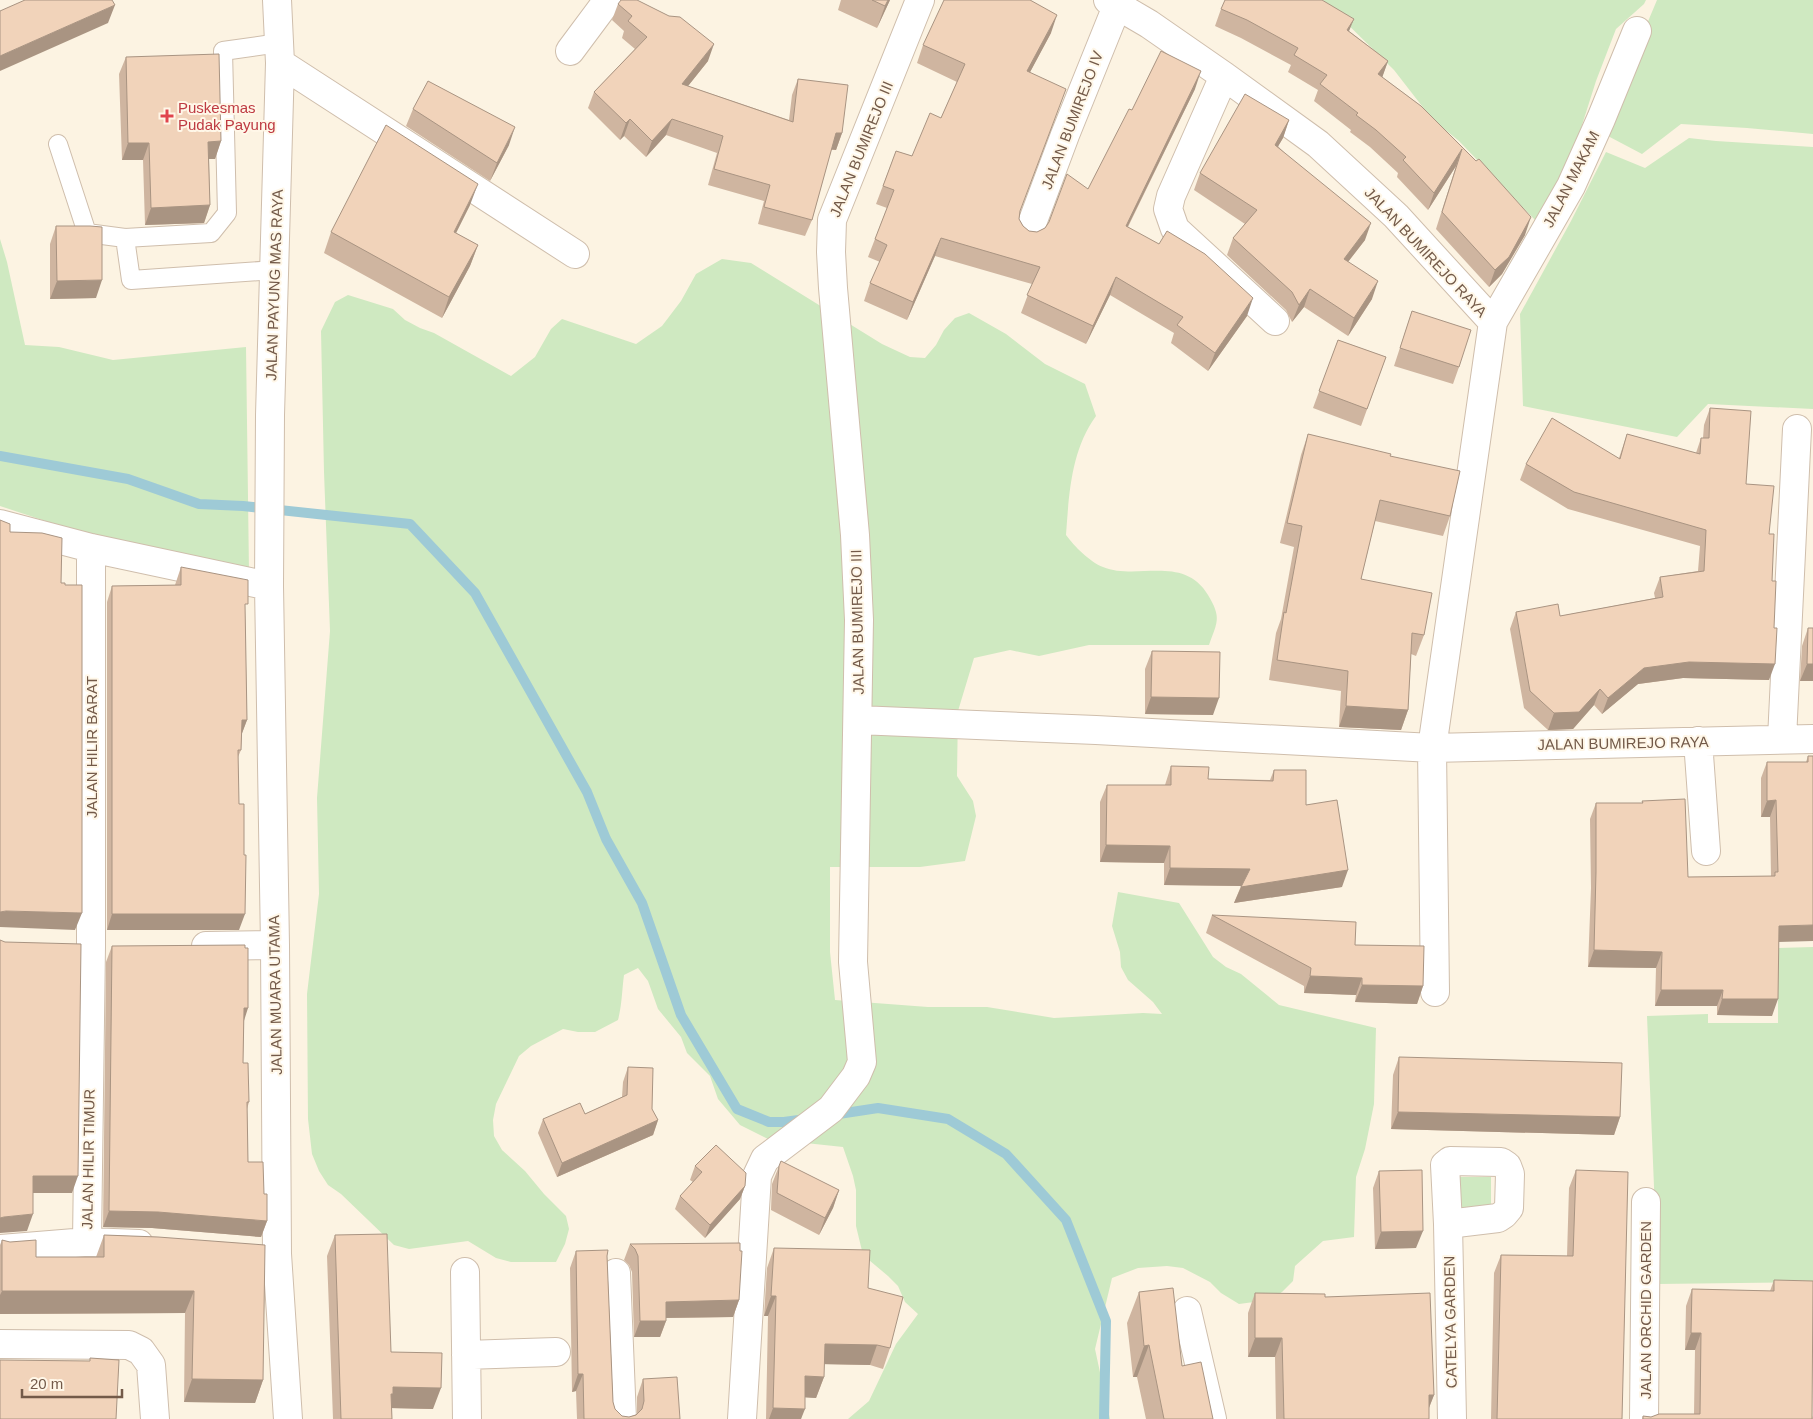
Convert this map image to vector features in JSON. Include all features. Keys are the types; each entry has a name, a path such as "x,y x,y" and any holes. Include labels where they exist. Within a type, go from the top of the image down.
{"street":[{"name":"JALAN PAYUNG MAS RAYA","path":"269,578 270,415 280,53 276,0"},
{"path":"570,52 608,0"},
{"name":"JALAN BUMIREJO III","path":"742,1419 758,1176 766,1159 823,1115 856,1076 862,1062 853,962 860,620 855,535 830,252 832,220 920,0"},
{"name":"JALAN BUMIREJO RAYA","path":"1113,3 1149,24 1318,144 1396,216 1493,322 1432,748 1435,992"},
{"name":"JALAN BUMIREJO IV","path":"1028,234 1113,3"},
{"name":"JALAN MAKAM","path":"1493,322 1571,186 1637,31"},
{"path":"280,53 575,254"},
{"path":"1224,76 1171,196 1168,209 1175,229 1275,321"},
{"path":"1782,739 1797,429"},
{"path":"0,524 91,548 269,578"},
{"name":"JALAN HILIR BARAT","path":"91,548 101,946"},
{"name":"JALAN MUARA UTAMA","path":"269,578 275,946 264,1253 288,1419"},
{"path":"858,720 1096,730 1432,748"},
{"name":"JALAN BUMIREJO RAYA","path":"1432,748 1813,739"},
{"path":"1698,741 1706,851"},
{"path":"64,945 101,946"},
{"name":"JALAN HILIR TIMUR","path":"101,946 87,1242 160,1245"},
{"path":"178,946 275,946"},
{"name":"JALAN ORCHID GARDEN","path":"1644,1419 1646,1202"},
{"name":"CATELYA GARDEN","path":"1448,1224 1452,1419"},
{"path":"0,1249 87,1242"},
{"path":"465,1272 467,1419"},
{"path":"616,1273 622,1419"},
{"path":"1187,1311 1212,1419"},
{"path":"0,1344 129,1345 142,1351 151,1365 155,1419"},
{"path":"466,1355 556,1352"}],"lane":[{"path":"58,144 87,233 125,238 211,232 227,213 223,52 280,53"},
{"path":"125,238 131,280 274,270"}],"green space":[{"path":"1323,0 1646,0 1616,29 1596,81 1561,191 1535,220 1459,141 1432,119 1394,70"},
{"path":"1657,0 1813,0 1813,134 1681,124 1642,154 1606,135 1636,50"},
{"path":"1689,138 1813,147 1813,409 1708,404 1677,437 1523,406 1520,314 1606,152 1645,168"},
{"path":"0,239 7,262 25,345 59,347 113,360 246,347 249,572 100,539 0,506"},
{"path":"722,259 751,263 882,344 910,357 925,358 936,345 944,330 955,318 969,313 1006,334 1045,364 1085,384 1096,416 1081,443 1076,458 1070,488 1066,535 1083,553 1103,567 1116,571 1159,571 1186,575 1198,583 1208,595 1217,615 1216,625 1209,645 1089,645 1039,656 1010,650 974,658 958,711 957,776 973,801 976,816 965,861 920,867 830,867 830,952 835,1000 928,1007 987,1007 1054,1018 1143,1013 1162,1014 1153,1002 1128,980 1121,967 1120,952 1112,926 1118,892 1179,903 1213,957 1226,967 1241,974 1279,1005 1376,1028 1374,1104 1365,1149 1356,1177 1354,1237 1323,1241 1295,1266 1293,1281 1282,1292 1269,1300 1239,1304 1221,1293 1210,1282 1183,1268 1167,1266 1138,1268 1112,1278 1095,1349 1110,1419 848,1419 869,1401 896,1344 918,1314 905,1302 898,1286 863,1255 856,1226 856,1190 843,1147 768,1139 740,1125 718,1099 710,1076 687,1053 681,1037 658,1009 648,981 638,968 624,975 618,1020 595,1032 578,1032 563,1029 531,1046 519,1056 496,1104 493,1120 494,1136 502,1150 525,1171 566,1216 569,1229 565,1244 556,1262 511,1262 496,1258 468,1241 409,1249 394,1245 341,1194 328,1185 319,1171 312,1154 308,1119 307,994 319,894 317,798 330,631 321,331 335,302 348,295 393,309 405,320 434,333 511,376 535,357 551,329 562,319 636,344 662,326 681,301 696,274"},
{"path":"1813,947 1813,1282 1658,1284 1647,1016 1708,1014 1708,1023 1778,1023 1778,948"},
{"path":"1455,1177 1491,1177 1491,1212 1459,1218"}],"building":[{"path":"25,0 112,0 115,5 0,56 0,11"},
{"path":"621,0 637,0 669,16 680,17 714,44 682,84 793,122 798,79 848,85 842,133 836,133 812,220 764,207 770,185 714,169 723,136 672,119 652,141 630,119 626,123 594,92 647,37 628,21 632,16 618,4"},
{"path":"872,0 888,0 885,6"},
{"path":"944,0 1030,0 1057,15 1027,71 1066,89 1020,211 1019,219 1029,231 1037,232 1045,228 1049,222 1067,174 1088,189 1129,109 1132,110 1161,51 1201,71 1126,226 1159,244 1167,231 1205,254 1253,298 1215,353 1177,325 1183,317 1116,277 1093,326 1027,295 1040,267 941,238 913,302 870,283 887,245 875,239 894,190 883,186 896,151 912,156 930,113 941,118 965,64 923,45"},
{"path":"1225,0 1322,0 1354,19 1347,30 1388,61 1378,74 1421,106 1476,161 1479,159 1531,217 1509,257 1495,270 1442,212 1462,149 1434,193 1403,160 1406,157 1356,115 1358,113 1320,84 1327,75 1294,55 1298,48 1247,20 1221,9"},
{"name":"Puskesmas Pudak Payung","path":"219,54 221,141 208,142 210,205 151,208 149,143 128,143 126,57"},
{"path":"428,81 515,127 497,163 413,109"},
{"path":"1245,94 1289,120 1275,145 1371,223 1344,259 1378,281 1354,318 1310,289 1299,305 1292,292 1233,238 1257,210 1200,173"},
{"path":"386,125 478,184 454,232 478,245 449,297 331,232"},
{"path":"56,226 102,227 102,280 57,281"},
{"path":"1412,311 1471,330 1459,367 1400,348"},
{"path":"1338,340 1386,357 1367,409 1319,391"},
{"path":"1710,408 1751,411 1746,484 1774,486 1769,534 1774,534 1772,581 1776,581 1774,628 1777,628 1775,664 1689,662 1644,668 1608,698 1600,689 1579,712 1554,713 1530,691 1516,612 1558,604 1560,616 1663,597 1660,577 1704,571 1706,530 1574,492 1526,464 1552,418 1620,459 1627,434 1700,454 1701,438 1709,438"},
{"path":"1308,434 1391,454 1390,456 1460,471 1450,516 1380,500 1361,579 1432,593 1424,635 1412,633 1408,710 1346,706 1348,671 1277,660 1284,612 1286,613 1302,526 1287,523"},
{"path":"0,520 10,524 10,532 42,533 62,538 61,583 65,583 65,585 82,585 82,913 0,912"},
{"path":"181,567 248,580 248,604 245,604 247,720 242,720 241,750 238,750 239,804 244,804 244,855 246,855 245,914 112,914 112,586 181,585"},
{"path":"1808,628 1813,628 1813,664 1807,664"},
{"path":"1152,651 1220,652 1219,698 1151,697"},
{"path":"1808,756 1813,756 1813,925 1779,926 1778,999 1722,999 1723,990 1661,990 1662,952 1594,950 1596,803 1643,803 1642,801 1685,799 1688,877 1775,876 1775,872 1778,872 1776,800 1767,801 1767,762 1808,762"},
{"path":"1171,766 1209,767 1208,779 1273,781 1274,770 1306,770 1306,805 1337,800 1348,870 1241,887 1250,869 1170,868 1170,846 1106,845 1107,785 1171,785"},
{"path":"1212,915 1356,922 1355,945 1424,946 1423,986 1362,985 1362,978 1310,976 1311,968"},
{"path":"0,940 5,942 81,944 78,1176 33,1176 33,1214 0,1218"},
{"path":"245,945 245,948 248,948 248,1008 244,1008 243,1063 248,1063 248,1162 263,1162 264,1194 267,1194 267,1221 158,1212 109,1211 112,946"},
{"path":"1399,1057 1622,1063 1620,1117 1398,1112"},
{"path":"628,1067 653,1068 652,1109 658,1120 562,1163 543,1119 580,1103 585,1114 627,1095"},
{"path":"716,1145 746,1173 745,1186 710,1225 680,1196 702,1172 695,1166"},
{"path":"781,1161 839,1190 825,1218 777,1193"},
{"path":"1422,1170 1423,1231 1381,1232 1379,1171"},
{"path":"1576,1170 1628,1172 1622,1419 1497,1419 1501,1255 1573,1256"},
{"path":"387,1234 391,1352 442,1353 441,1388 393,1387 393,1394 391,1394 392,1419 341,1419 335,1235"},
{"path":"104,1235 265,1245 263,1380 192,1379 194,1291 2,1291 2,1240 10,1242 36,1240 36,1257 104,1257"},
{"path":"740,1243 740,1251 742,1251 739,1300 666,1302 666,1321 640,1321 638,1256 630,1244"},
{"path":"774,1248 870,1250 868,1288 903,1297 890,1348 877,1345 825,1344 824,1377 805,1376 805,1409 773,1408 776,1296 771,1296"},
{"path":"608,1250 613,1402 615,1409 622,1416 636,1415 642,1409 644,1401 643,1379 677,1377 680,1419 584,1419 583,1374 578,1374 576,1251"},
{"path":"1774,1280 1813,1281 1812,1419 1643,1419 1643,1416 1651,1417 1659,1414 1700,1414 1701,1333 1691,1333 1692,1289 1774,1291"},
{"path":"1173,1288 1182,1366 1201,1362 1213,1419 1164,1419 1149,1345 1144,1346 1139,1292"},
{"path":"1255,1293 1325,1294 1325,1297 1430,1293 1434,1395 1429,1395 1429,1419 1284,1419 1282,1338 1255,1338"},
{"path":"90,1358 119,1360 116,1419 0,1419 0,1360 90,1361"}],"waterway":[{"path":"0,456 128,479 199,504 243,506 410,524 475,593 587,792 606,839 642,903 681,1015 737,1109 769,1122 806,1119"},
{"path":"832,1115 878,1108 948,1119 1006,1154 1066,1220 1106,1321 1104,1419"}],"place":[{"name":"Puskesmas Pudak Payung","path":"167,116"}]}
